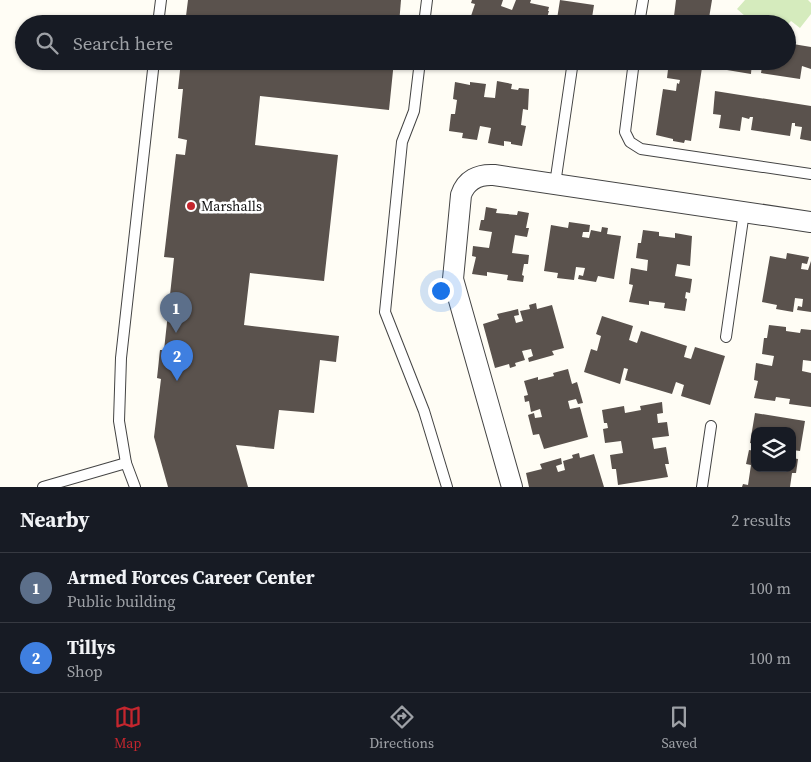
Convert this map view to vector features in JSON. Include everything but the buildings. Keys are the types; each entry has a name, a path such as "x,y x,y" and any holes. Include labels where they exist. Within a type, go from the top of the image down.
{"street":[{"path":"512,487 453,279 461,196 464,187 469,182 486,174 811,222"}],"lane":[{"path":"159,15 161,0"},
{"path":"425,15 427,0"},
{"path":"641,15 643,0"},
{"path":"135,487 126,463 119,420 121,358 153,70"},
{"path":"419,70 414,111 402,142 385,312 424,411 448,487"},
{"path":"555,184 571,70"},
{"path":"633,70 625,126 627,138 634,146 640,149 811,174"},
{"path":"726,338 744,212"},
{"path":"702,487 711,426"},
{"path":"42,487 126,463"}],"green space":[{"path":"745,0 808,0 811,3 811,14 800,28 796,25 796,15 744,15 737,9"}],"place":[{"name":"Marshalls","path":"191,206"},
{"name":"Armed Forces Career Center","path":"176,333"},
{"name":"Tillys","path":"177,381"}]}
